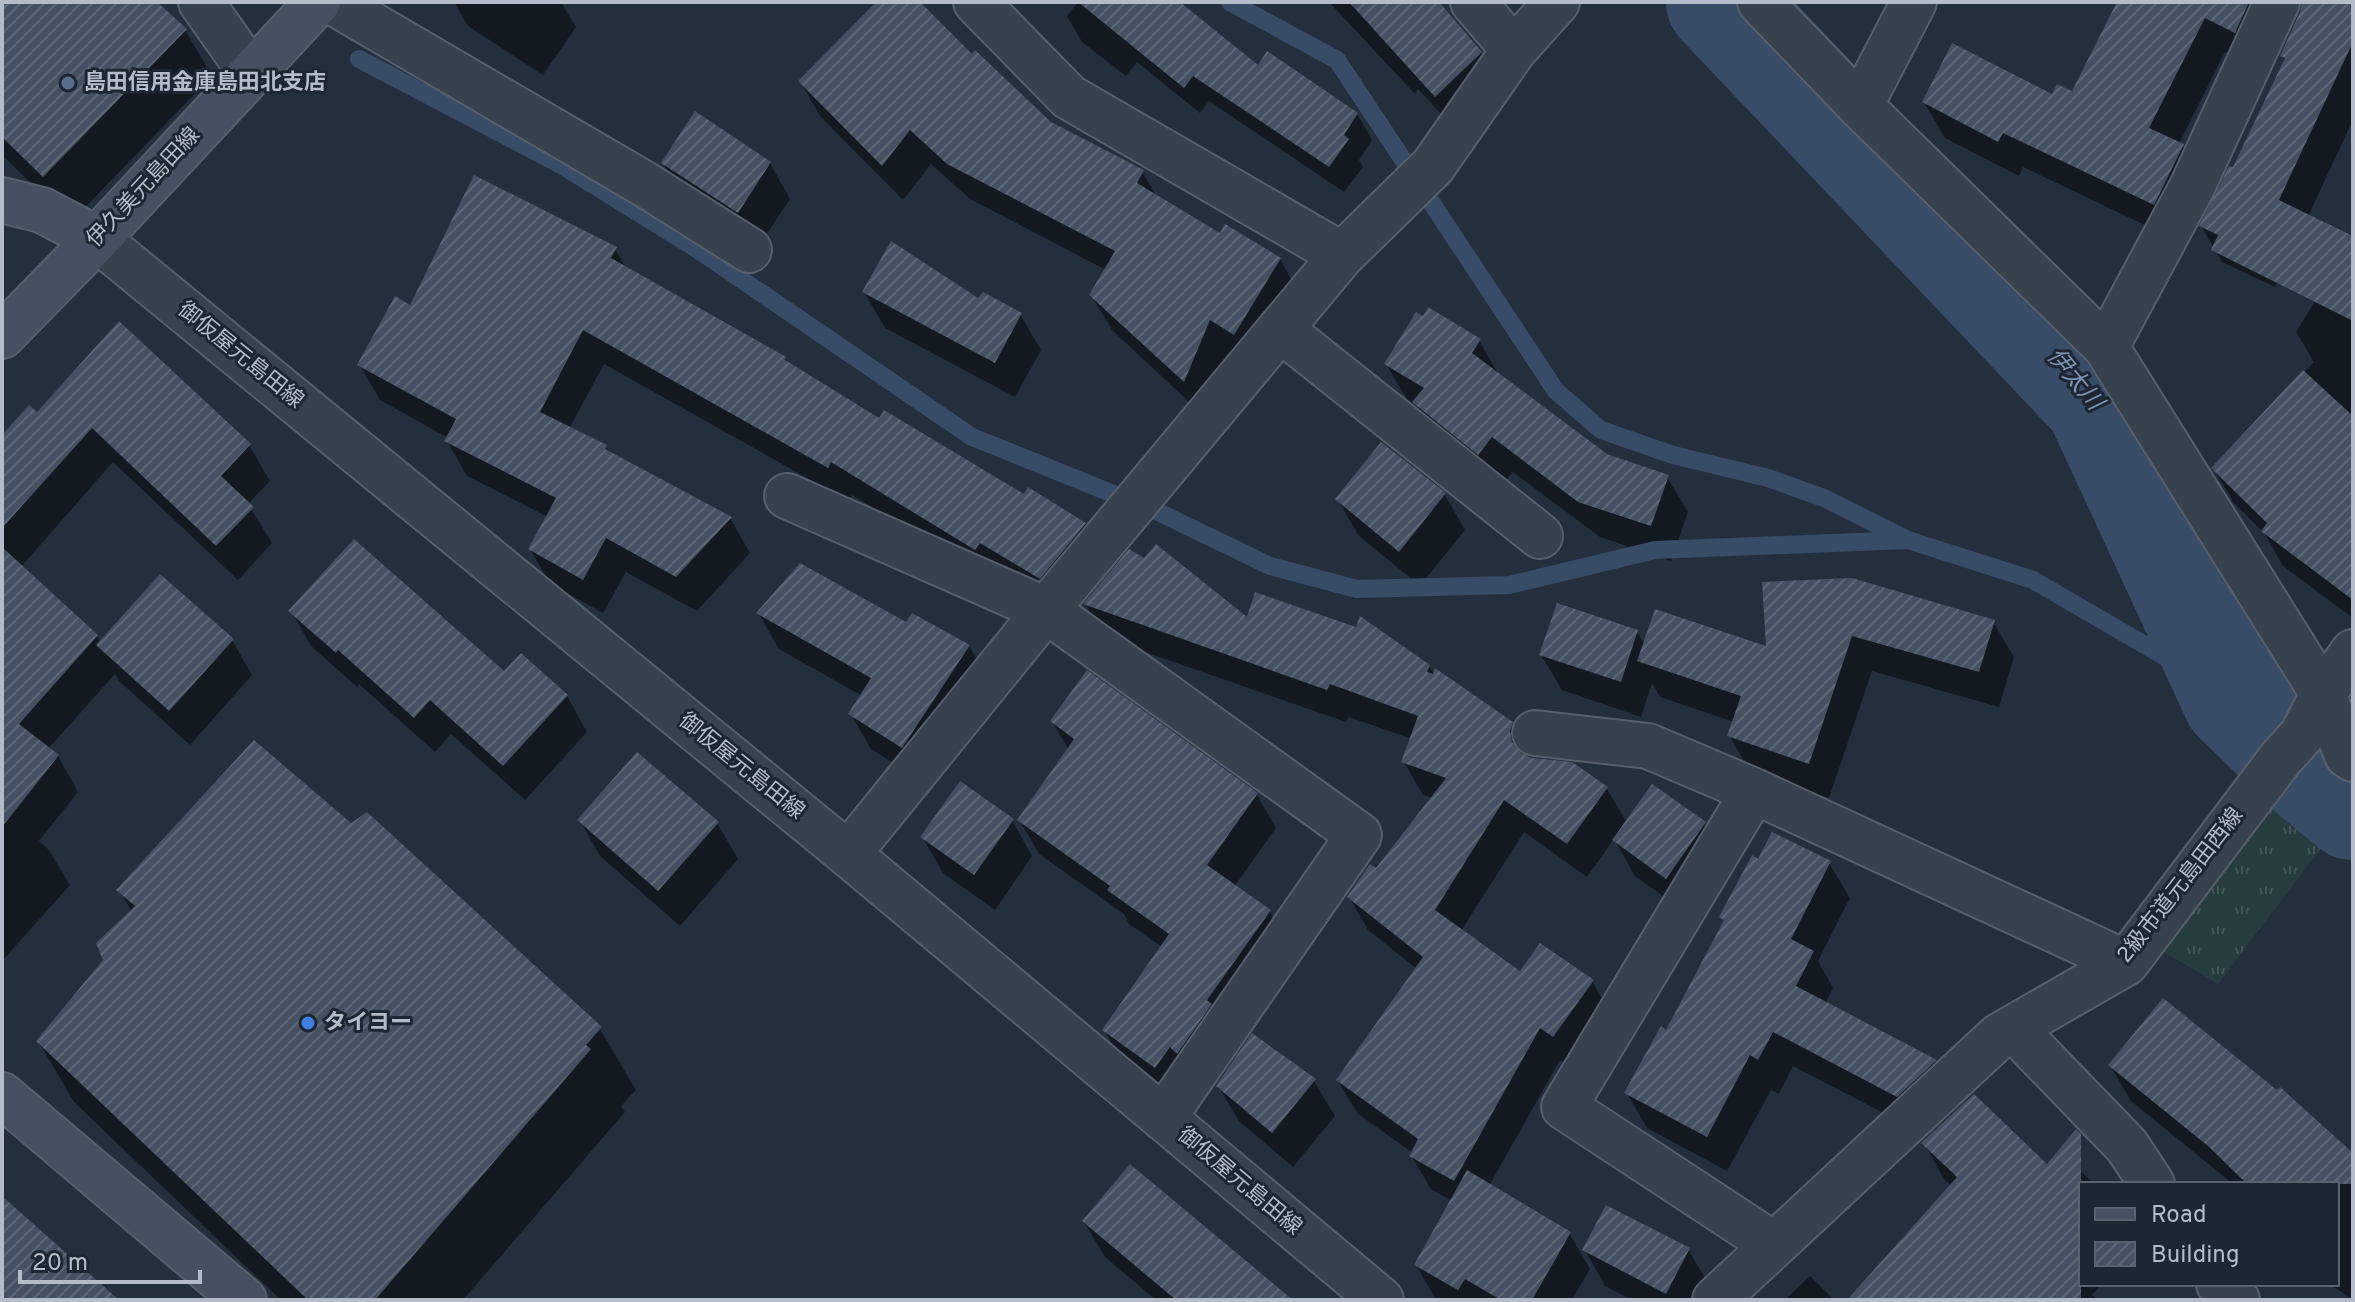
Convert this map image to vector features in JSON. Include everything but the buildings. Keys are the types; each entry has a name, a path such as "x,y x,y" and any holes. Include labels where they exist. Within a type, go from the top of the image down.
{"main road":[{"name":"伊久美元島田線","path":"2,336 318,2"},
{"path":"2,200 42,210 97,239"},
{"path":"2,1095 244,1300"}],"street":[{"path":"201,2 251,73"},
{"path":"333,2 646,185 749,250"},
{"path":"976,2 1069,97 1342,255"},
{"path":"1473,2 1514,50"},
{"path":"848,854 1046,610 1342,255 1418,181 1514,50 1557,2"},
{"path":"1760,2 1860,106 2106,347 2338,694 2347,755 2353,759"},
{"path":"1860,106 1914,2"},
{"path":"2106,347 2192,187 2277,2"},
{"name":"御仮屋元島田線","path":"97,239 848,854 1381,1300"},
{"path":"1280,329 1540,536"},
{"path":"787,496 1046,610 1359,835 1163,1118"},
{"name":"2級市道元島田西線","path":"1715,1300 1999,1036 2126,963 2281,758 2338,694 2353,652"},
{"path":"1535,733 1648,746 1754,791 2126,963"},
{"path":"1754,791 1564,1107 1774,1245"},
{"path":"2013,1028 2127,1146 2151,1182"},
{"path":"2220,1286 2226,1294 2237,1300"}],"green space":[{"path":"2269,790 2324,844 2218,984 2149,943"}],"waterway":[{"path":"1230,2 1337,60 1556,391 1601,430 1673,455 1768,478 1824,498 1904,538"},
{"name":"伊太川","path":"1720,2 2098,400 2236,698 2313,773 2353,806"},
{"path":"359,59 563,166 694,247 972,437 1158,512 1270,566 1357,589 1509,585 1655,550 1908,540 2033,580 2236,698"},
{"path":"2313,773 2349,754"}],"place":[{"name":"島田信用金庫島田北支店","path":"68,83"},
{"name":"タイヨー","path":"308,1023"}]}
